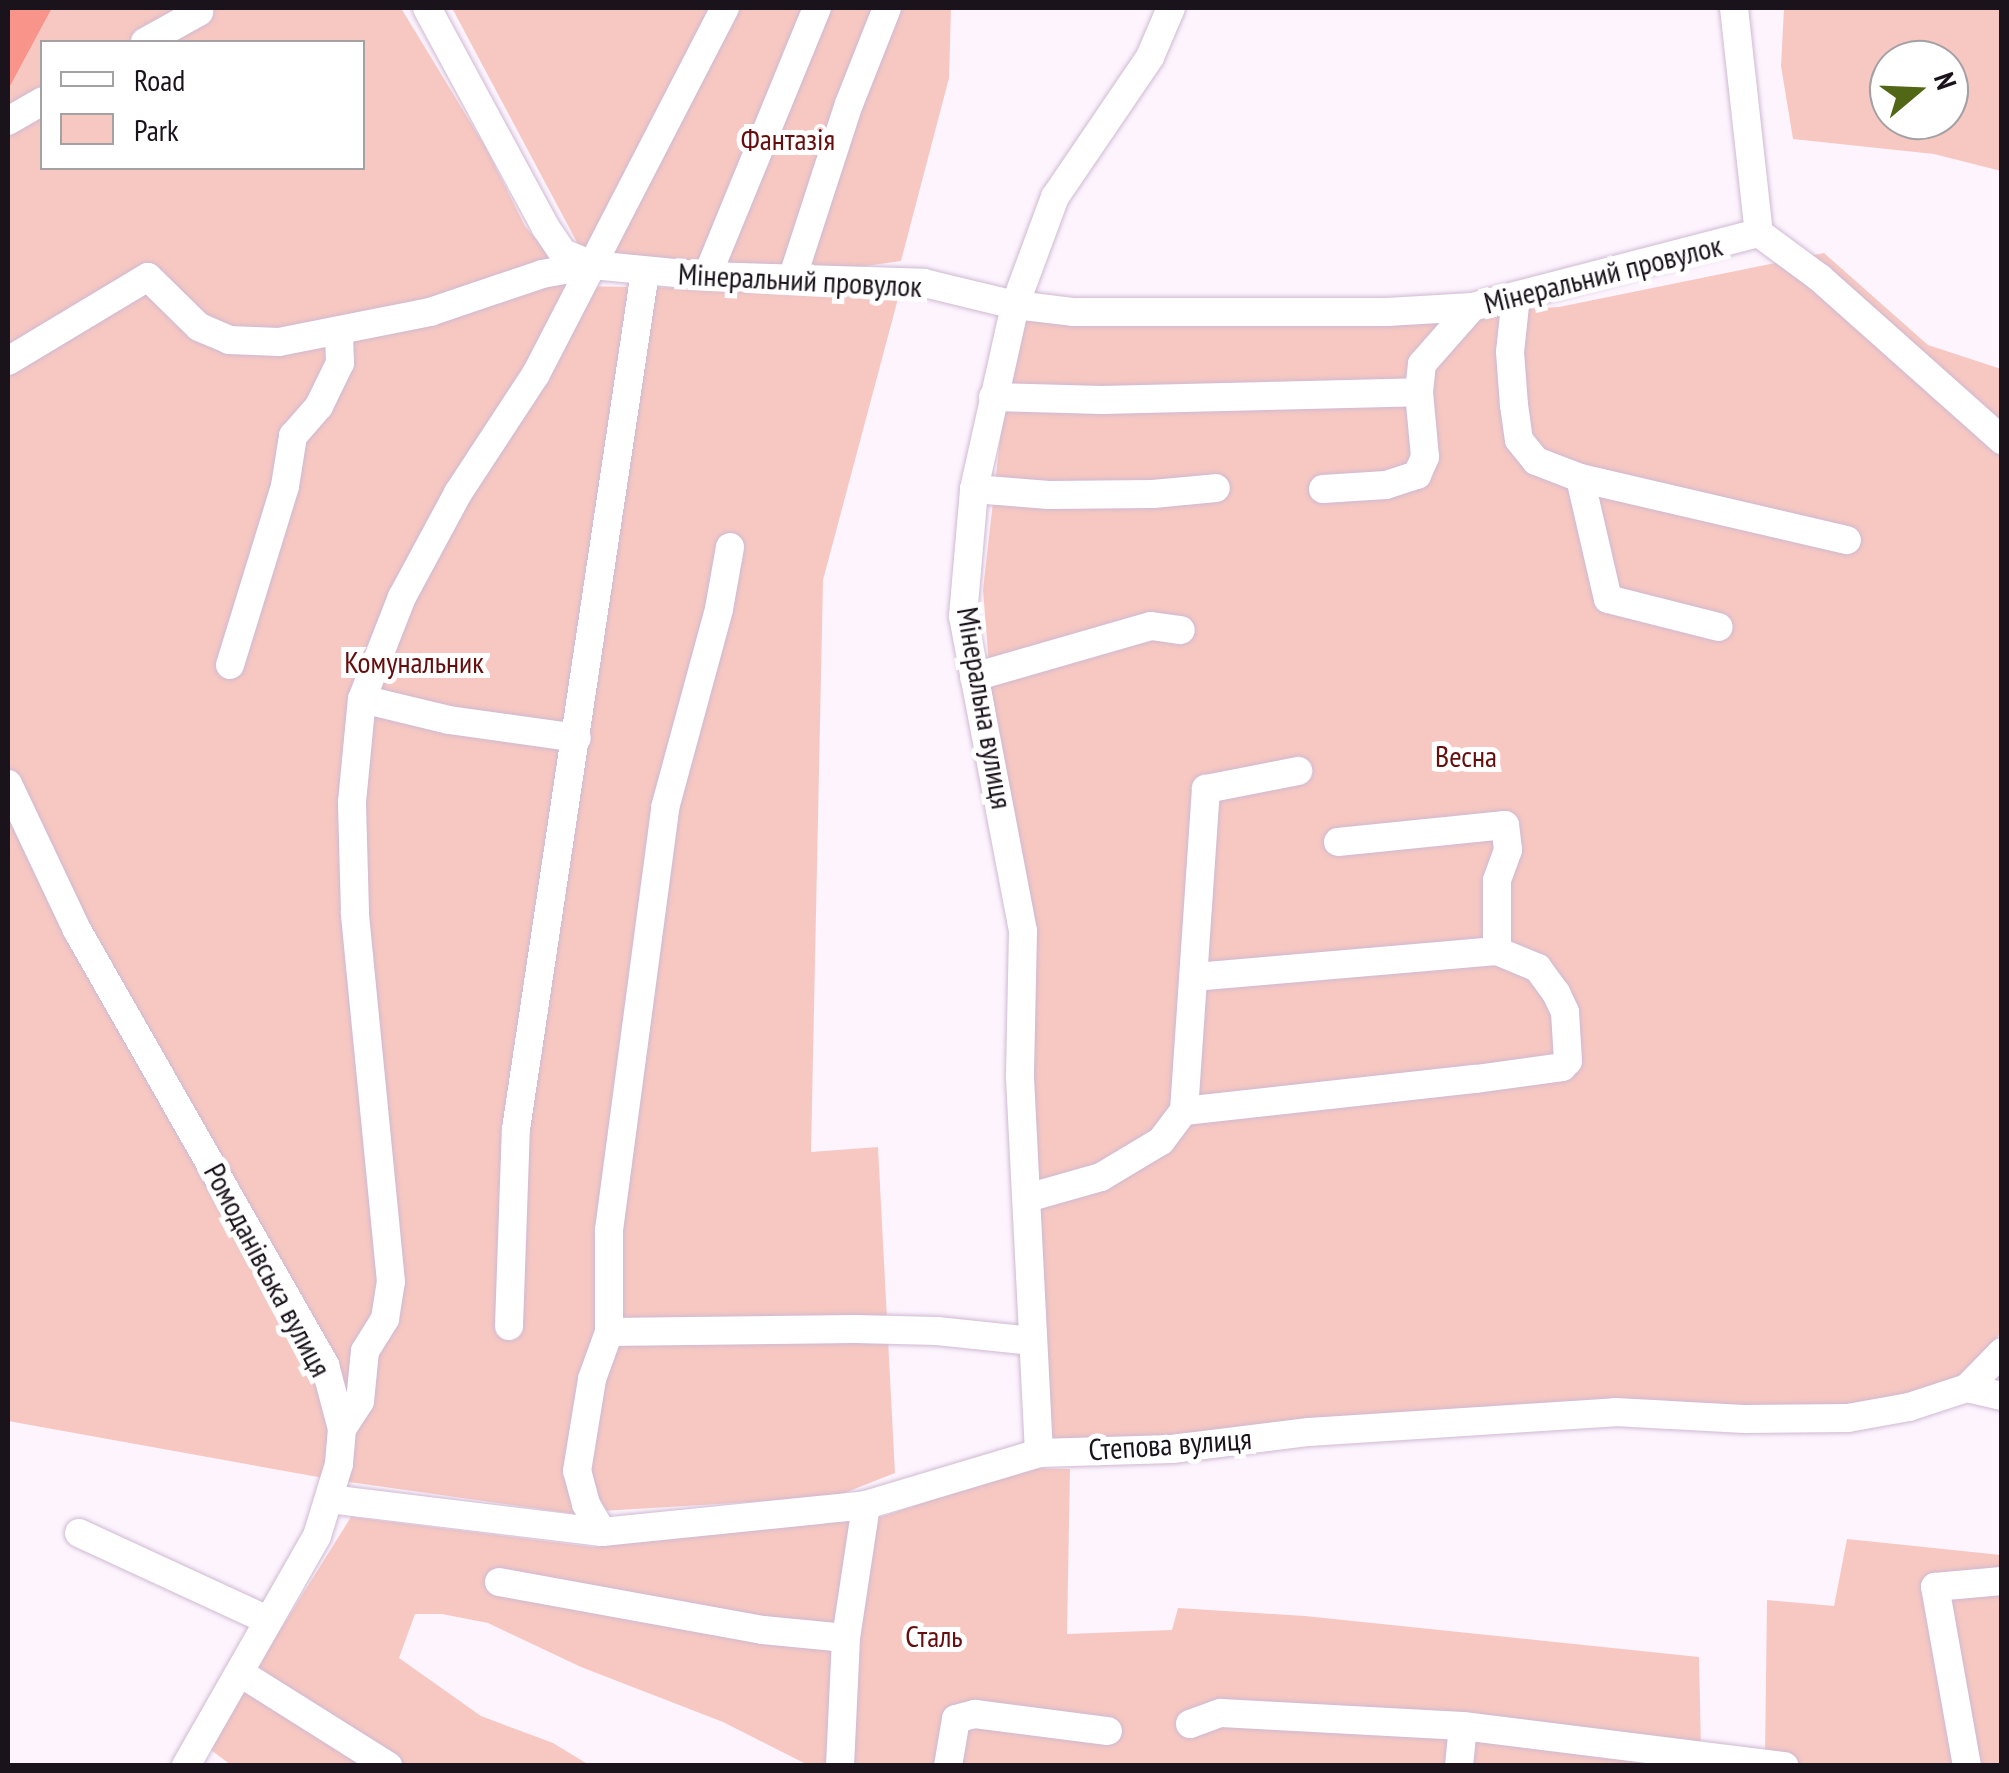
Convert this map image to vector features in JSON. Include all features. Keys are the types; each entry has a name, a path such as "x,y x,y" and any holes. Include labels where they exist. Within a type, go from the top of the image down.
{"street":[{"path":"427,8 546,228 563,254 592,265"},
{"path":"342,1430 360,1400 365,1351 385,1319 391,1282 355,912 352,802 362,699 402,597 458,493 536,374 725,8"},
{"path":"706,276 817,8"},
{"path":"792,279 848,104 888,8"},
{"name":"Мінеральна вулиця","path":"1039,1452 1020,1074 1023,931 963,616 974,489 1015,304 1055,197 1150,57 1170,8"},
{"name":"Мінеральний провулок","path":"1734,8 1759,232 1820,278 2002,440"},
{"path":"149,40 198,12"},
{"path":"8,121 40,102"},
{"name":"Мінеральний провулок","path":"8,361 148,277 199,326 229,340 279,342 430,312 542,274 592,265 706,276 924,283 1015,304 1091,312 1472,307 1759,232"},
{"path":"509,1326 516,1130 646,272"},
{"path":"1516,296 1510,352 1520,440 1536,461 1580,478 1847,540"},
{"path":"1323,489 1386,485 1416,474 1425,457 1419,392 1422,364 1472,307"},
{"path":"230,664 284,486 293,436 320,406 340,362 338,331"},
{"path":"993,397 1102,400 1419,392"},
{"path":"1580,478 1608,599 1719,626"},
{"path":"974,489 1066,495 1216,488"},
{"path":"602,1532 586,1504 578,1471 592,1378 609,1332 609,1230 665,808 719,609 730,548"},
{"path":"974,677 1151,626 1181,630"},
{"path":"362,699 449,720 577,738"},
{"path":"1027,1198 1101,1177 1161,1142 1184,1110 1195,977 1201,806 1206,790 1298,771"},
{"name":"Ромоданівська вулиця","path":"8,784 78,930 325,1366 342,1430 329,1499 317,1536 267,1620 242,1674 186,1766"},
{"path":"1338,842 1505,825 1508,850 1497,880 1497,951"},
{"path":"1184,1110 1562,1067 1569,1049 1565,1012 1538,968 1497,951 1195,977"},
{"path":"609,1332 855,1329 1032,1341"},
{"name":"Степова вулиця","path":"329,1499 602,1532 866,1505 1039,1452 1172,1448 1309,1432 1615,1412 1744,1419 1848,1418 1909,1408 1967,1388 2002,1352"},
{"path":"1967,1388 2002,1396"},
{"path":"840,1766 846,1638 866,1505"},
{"path":"78,1533 267,1620"},
{"path":"1966,1766 1935,1587 2002,1580"},
{"path":"499,1582 763,1630 846,1638"},
{"path":"242,1674 388,1766"},
{"path":"1190,1724 1221,1713 1462,1726 1785,1766"},
{"path":"948,1766 956,1719 976,1714 1108,1731"},
{"path":"1460,1766 1462,1726"}],"green space":[{"name":"Комунальник","path":"52,8 401,8 486,148 525,226 574,286 900,291 823,580 811,1152 878,1147 895,1473 834,1497 568,1513 335,1480 8,1421 8,90"},
{"name":"Фантазія","path":"452,8 951,8 949,78 901,261 816,273 638,263 579,246"},
{"path":"1784,8 2001,8 2001,171 1934,154 1793,139 1781,66"},
{"name":"Весна","path":"1824,253 1928,345 2001,369 2002,1331 1963,1381 1850,1407 1046,1445 1036,1252 983,590 1002,422 1025,315 1279,324 1559,307"},
{"name":"Сталь","path":"1027,1468 1070,1469 1067,1634 1172,1630 1178,1608 1305,1616 1699,1657 1701,1749 1765,1755 1767,1600 1834,1606 1847,1539 2001,1555 2001,1765 808,1765 723,1722 581,1667 488,1623 442,1614 415,1614 399,1658 481,1716 553,1743 589,1765 231,1765 207,1747 351,1517 593,1547 881,1517"}],"shaded area":[{"path":"8,8 52,8 8,90"}]}
